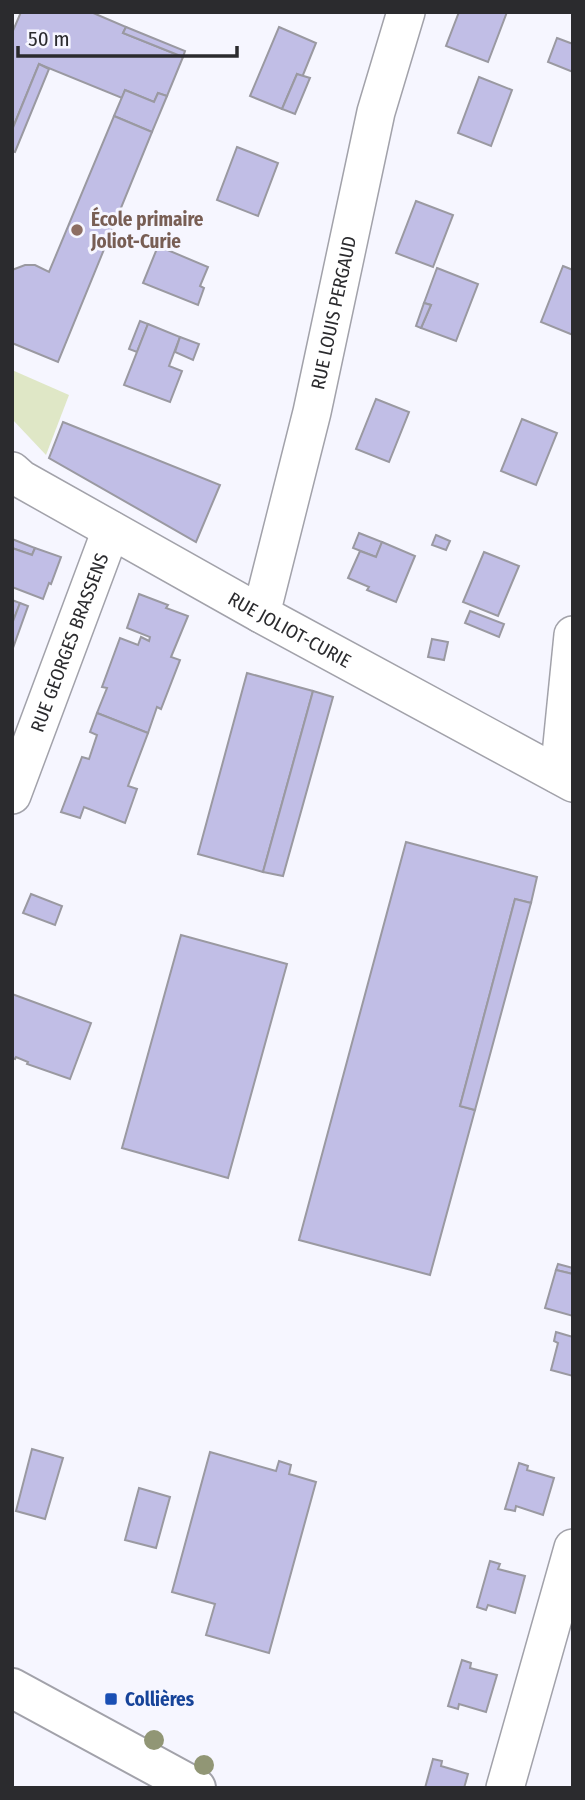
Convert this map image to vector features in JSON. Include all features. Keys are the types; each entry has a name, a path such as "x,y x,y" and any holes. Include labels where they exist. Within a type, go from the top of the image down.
{"main road":[{"path":"12,1688 196,1788"}],"street":[{"name":"RUE LOUIS PERGAUD","path":"261,614 312,412 376,111 406,12"},
{"name":"RUE JOLIOT-CURIE","path":"12,471 21,479 261,614 566,779"},
{"name":"RUE GEORGES BRASSENS","path":"13,791 111,530"},
{"path":"566,779 573,635"},
{"path":"505,1788 573,1548"}],"green space":[{"path":"12,370 69,395 46,455 12,419"}],"building":[{"path":"21,12 91,12 126,27 123,33 183,57 167,96 158,93 154,102 125,90 122,98 39,64 12,130 12,33"},
{"path":"459,12 507,12 488,62 446,46"},
{"path":"126,27 185,51 183,57 123,33"},
{"path":"279,27 316,43 302,77 297,74 282,109 250,96"},
{"path":"557,38 573,44 573,72 548,62"},
{"path":"39,64 49,69 15,152 12,151 12,130"},
{"path":"297,74 310,78 295,114 282,109"},
{"path":"479,77 512,90 491,146 458,133"},
{"path":"125,90 154,102 158,93 167,96 152,132 114,116"},
{"path":"114,116 152,132 58,362 12,343 12,270 25,265 35,265 49,272"},
{"path":"237,147 278,163 258,216 217,200"},
{"path":"416,201 453,215 433,267 396,253"},
{"path":"158,246 208,267 200,286 204,288 198,305 143,283"},
{"path":"563,266 573,270 573,335 541,322"},
{"path":"437,268 478,284 456,341 421,328 431,305 424,303"},
{"path":"424,303 431,305 421,328 416,326"},
{"path":"140,321 148,324 137,352 129,349"},
{"path":"148,324 180,337 169,366 182,371 170,402 124,385"},
{"path":"180,337 199,344 193,360 175,352"},
{"path":"376,399 409,412 389,462 356,449"},
{"path":"522,419 557,433 536,485 501,471"},
{"path":"63,422 220,485 196,542 49,458"},
{"path":"359,533 382,542 376,557 353,548"},
{"path":"436,535 450,541 446,550 432,545"},
{"path":"12,539 35,548 32,555 12,548"},
{"path":"382,542 415,556 396,602 367,590 369,587 348,578 360,551 376,557"},
{"path":"12,548 32,555 35,548 61,557 43,599 12,587"},
{"path":"484,552 519,566 498,616 463,602"},
{"path":"139,594 188,616 171,657 180,660 161,709 157,707 148,733 97,713 107,688 102,687 120,638 138,645 141,637 149,641 150,637 127,628"},
{"path":"12,600 20,603 12,624"},
{"path":"20,603 28,606 13,648 12,624"},
{"path":"470,611 504,624 499,637 465,623"},
{"path":"432,639 448,642 444,660 428,657"},
{"path":"247,673 313,691 263,872 198,854"},
{"path":"313,691 333,697 283,876 263,872"},
{"path":"97,713 148,733 128,786 137,789 125,823 84,807 80,818 61,812 82,757 89,759 97,735 90,732"},
{"path":"406,842 537,877 531,903 515,899 460,1106 475,1110 430,1275 299,1240"},
{"path":"31,894 62,906 55,925 23,913"},
{"path":"515,899 531,903 475,1110 460,1106"},
{"path":"181,935 287,964 228,1178 122,1148"},
{"path":"12,994 91,1023 70,1079 27,1064 28,1062 16,1057 12,1058"},
{"path":"558,1264 573,1268 573,1274 556,1270"},
{"path":"556,1270 573,1274 573,1316 545,1308"},
{"path":"556,1332 573,1337 573,1376 551,1370 558,1343 554,1341"},
{"path":"32,1449 63,1458 45,1519 16,1511"},
{"path":"210,1452 276,1471 279,1461 291,1465 289,1474 316,1482 269,1653 206,1635 215,1604 172,1592"},
{"path":"519,1463 528,1466 527,1470 554,1478 543,1515 516,1506 515,1511 505,1509"},
{"path":"139,1488 170,1497 156,1548 125,1540"},
{"path":"490,1561 500,1564 498,1569 525,1576 515,1613 488,1605 486,1610 477,1607"},
{"path":"462,1660 471,1663 470,1668 497,1675 486,1712 459,1704 458,1709 448,1706"},
{"path":"433,1759 442,1761 441,1766 468,1774 464,1788 425,1788"}],"place":[{"name":"École primaire Joliot-Curie","path":"77,230"},
{"name":"Collières","path":"111,1699"}]}
